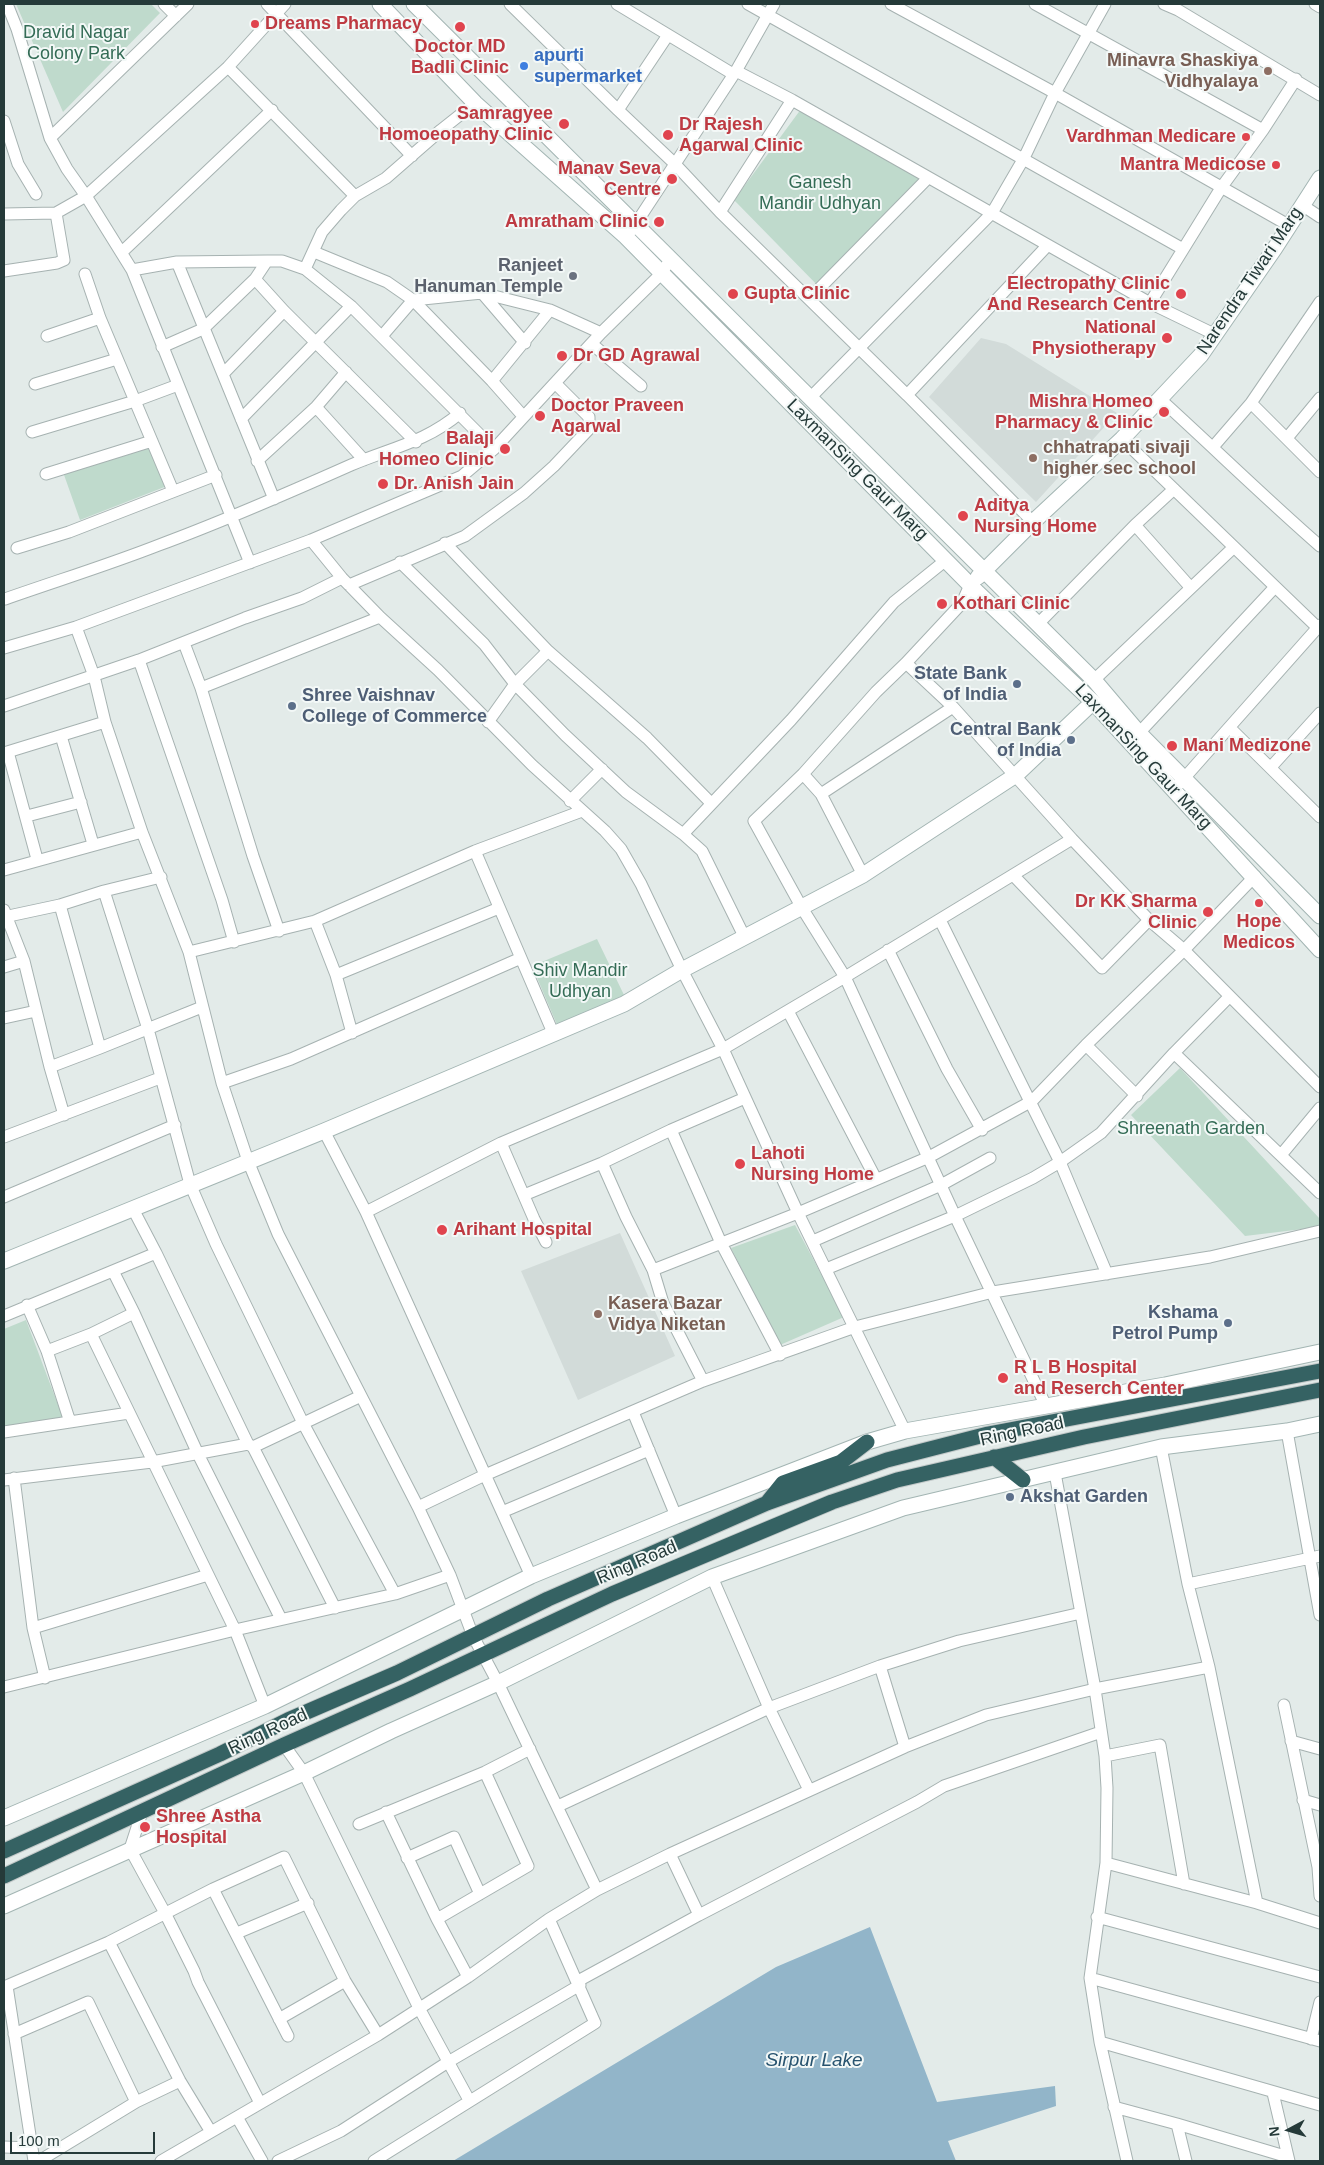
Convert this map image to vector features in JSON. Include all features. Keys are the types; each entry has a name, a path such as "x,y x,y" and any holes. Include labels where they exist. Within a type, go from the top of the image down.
{"highway":[{"name":"Ring Road","path":"4,1851 220,1754 288,1720 397,1673 548,1599 767,1503 887,1460 988,1434 1320,1371"},
{"name":"Ring Road","path":"4,1876 612,1594 832,1502 897,1480 994,1457 1320,1390"},
{"path":"767,1503 783,1483 841,1462 867,1442"},
{"path":"994,1457 1023,1480"}],"street":[{"path":"7,4 17,29 50,138 67,169 132,270 216,474 250,563"},
{"path":"164,4 176,16"},
{"path":"50,138 188,4"},
{"path":"267,4 412,156"},
{"path":"4,214 56,213 86,196 228,67 285,4"},
{"name":"LaxmanSing Gaur Marg","path":"380,4 476,103 630,231 670,260 1094,680 1255,876 1320,948"},
{"name":"LaxmanSing Gaur Marg","path":"414,4 630,231 661,274 970,585 1320,916"},
{"path":"510,4 674,164 720,212 907,395 1033,522"},
{"path":"617,4 735,72 792,100 1150,303 1216,335"},
{"path":"748,4 1024,158 1182,250"},
{"path":"630,231 735,72 774,4"},
{"path":"891,4 1055,93 1290,226"},
{"path":"1035,4 1264,130"},
{"path":"810,398 992,214 1024,158 1055,93 1090,34 1105,4"},
{"path":"1164,4 1178,7 1320,95"},
{"path":"1315,4 1320,7"},
{"path":"618,110 668,34"},
{"path":"228,67 355,196"},
{"path":"1150,303 1221,188 1264,130 1296,79"},
{"path":"720,212 792,100"},
{"path":"306,269 322,232 355,196 386,178 476,103"},
{"path":"122,252 272,110"},
{"path":"4,121 18,164 36,194"},
{"path":"809,299 928,178"},
{"name":"Narendra Tiwari Marg","path":"970,585 1033,522 1122,439 1201,355 1290,226 1320,178"},
{"path":"1302,205 1320,217"},
{"path":"4,271 57,263 64,260 56,213"},
{"path":"907,395 1047,246"},
{"path":"314,252 387,282 412,300 492,380 524,416"},
{"path":"4,648 76,628 250,563 311,540 462,476 494,449 601,333 661,274 670,260"},
{"path":"132,270 177,262 267,261 282,261 306,269 351,306 494,449"},
{"path":"162,346 203,329 255,279 267,261"},
{"path":"177,262 257,462 274,499"},
{"path":"85,274 100,318 173,491"},
{"path":"255,279 284,311 416,442"},
{"path":"382,336 412,300 482,293 550,310 601,333"},
{"path":"482,293 525,342"},
{"path":"1213,447 1251,403 1320,302"},
{"path":"241,419 351,306"},
{"path":"492,380 550,310"},
{"path":"223,374 284,311"},
{"path":"48,336 100,318"},
{"path":"592,344 640,386"},
{"path":"35,384 117,359"},
{"path":"257,462 316,407 346,372"},
{"path":"4,706 139,660 465,536 510,505 554,466 589,429 589,417 555,384"},
{"path":"32,432 135,401 178,385"},
{"path":"1159,398 1279,511 1320,546"},
{"path":"1287,438 1320,398"},
{"path":"1251,403 1320,472"},
{"path":"316,407 364,460"},
{"path":"5,599 159,545 274,499 364,460 416,442 460,413"},
{"path":"1122,439 1233,548 1319,627 1179,784"},
{"path":"46,474 152,441"},
{"path":"17,548 68,532 216,474"},
{"path":"1038,624 1135,525 1174,489"},
{"path":"1135,525 1191,588"},
{"path":"311,540 346,582 380,617 438,670 488,722 570,801 605,831 621,849 641,884 682,970 723,1049 798,1213 905,1431"},
{"path":"445,543 548,651 647,738 711,803"},
{"path":"1094,680 1233,548"},
{"path":"683,834 791,720 894,602 946,560"},
{"path":"400,562 484,644 516,684 565,735 632,798 683,834 702,852 744,936"},
{"path":"970,585 962,603 876,692 803,774 754,821 802,908 845,977 1046,1406"},
{"path":"1139,733 1275,587"},
{"path":"201,688 380,617"},
{"path":"76,628 94,676 105,722 142,832 189,952 222,1083 248,1162 278,1234 418,1507 450,1575 473,1636 498,1683 597,1890"},
{"path":"184,643 201,688 253,856 280,931"},
{"path":"488,722 516,684 548,651"},
{"path":"139,660 222,900 234,942"},
{"path":"906,663 953,707 1072,838 1150,920 1184,950 1320,1087"},
{"path":"4,1261 324,1131 624,1004 744,936 802,908 863,875 1016,775 1093,702"},
{"path":"822,794 953,707"},
{"path":"1271,767 1318,719"},
{"path":"37,859 27,816 6,752 105,722"},
{"path":"1230,728 1320,817"},
{"path":"61,736 93,844"},
{"path":"570,801 602,769"},
{"path":"803,774 822,794 863,875"},
{"path":"27,816 81,802"},
{"path":"189,952 315,921 475,852 582,811"},
{"path":"4,870 37,859 142,832"},
{"path":"366,1212 501,1143 723,1049 940,920 1072,838"},
{"path":"475,852 554,1035"},
{"path":"1013,875 1102,968 1150,920"},
{"path":"652,1270 798,1213 929,1157 1032,1102 1086,1044 1184,950 1255,876"},
{"path":"64,1115 24,961 4,914 60,905 104,891 161,877"},
{"path":"104,891 148,1029 190,1184 216,1244 303,1423 395,1594"},
{"path":"60,905 100,1048"},
{"path":"336,975 499,908"},
{"path":"940,920 1032,1102 1060,1162 1107,1274"},
{"path":"315,921 336,975 352,1032"},
{"path":"888,950 947,1069 982,1130"},
{"path":"222,1083 291,1059 521,958"},
{"path":"4,967 24,961"},
{"path":"826,1268 956,1216 1033,1178 1060,1162 1101,1133 1137,1096 1174,1053 1230,997"},
{"path":"50,1067 202,1007"},
{"path":"4,1018 36,1010"},
{"path":"788,1011 876,1179"},
{"path":"1086,1044 1137,1096"},
{"path":"1174,1053 1320,1193"},
{"path":"4,1138 160,1078"},
{"path":"524,1195 602,1163 745,1098"},
{"path":"1281,1155 1320,1108"},
{"path":"4,1197 175,1125"},
{"path":"671,1130 722,1244 780,1354"},
{"path":"324,1131 366,1212 530,1576"},
{"path":"501,1143 546,1242"},
{"path":"813,1241 941,1184 990,1158"},
{"path":"602,1163 652,1270 663,1303 703,1381"},
{"path":"133,1209 156,1252 250,1446 335,1608"},
{"path":"418,1507 485,1475 703,1381 855,1327 993,1292 1210,1257 1320,1231"},
{"path":"4,1316 156,1252"},
{"path":"113,1271 198,1454 281,1619"},
{"path":"27,1305 47,1351 70,1422"},
{"path":"47,1351 91,1334 134,1313"},
{"path":"91,1334 235,1630 265,1706"},
{"path":"4,1818 91,1779 265,1706 530,1576 676,1516 867,1442 905,1431 1165,1385 1320,1352"},
{"path":"45,1678 33,1628 9,1479 152,1462 250,1446 361,1396"},
{"path":"633,1412 676,1516"},
{"path":"4,1432 129,1413"},
{"path":"4,1906 304,1773 498,1683 712,1577 903,1508 1161,1447 1288,1431 1320,1424"},
{"path":"1288,1431 1315,1557 1320,1615"},
{"path":"1161,1447 1188,1584 1210,1667 1257,1903"},
{"path":"502,1512 649,1450"},
{"path":"1055,1472 1095,1689 1105,1756 1107,1788 1106,1863 1090,1978 1100,2042 1127,2161"},
{"path":"1188,1584 1315,1557"},
{"path":"33,1628 208,1575"},
{"path":"4,1687 281,1619 395,1594 450,1575"},
{"path":"712,1577 769,1708 809,1790"},
{"path":"558,1806 769,1708 880,1666 959,1641 1081,1613"},
{"path":"880,1666 905,1747"},
{"path":"161,2161 378,2035 468,1977 549,1919 597,1890 670,1854 905,1747 986,1715 1095,1689 1210,1667"},
{"path":"1284,1705 1319,1868 1320,1896"},
{"path":"278,2161 341,2130 448,2062 579,1983 699,1915 944,1786 1102,1732"},
{"path":"1292,1741 1320,1749"},
{"path":"284,1745 304,1773 419,2008 469,2100"},
{"path":"1105,1756 1160,1746 1184,1884"},
{"path":"359,1824 485,1772 530,1749"},
{"path":"436,1920 528,1866 485,1772"},
{"path":"1303,1800 1320,1805"},
{"path":"142,1812 130,1849 165,1913 260,2103"},
{"path":"386,1812 436,1920 468,1977"},
{"path":"407,1858 454,1837 480,1894"},
{"path":"670,1854 699,1915"},
{"path":"34,2161 5,1986 109,1942 213,1889 284,1857 308,1903 344,1981 378,2035"},
{"path":"1106,1863 1257,1903 1320,1923"},
{"path":"213,1889 288,2036"},
{"path":"237,1933 308,1903"},
{"path":"1097,1917 1320,1976"},
{"path":"374,2161 595,2023 579,1983 549,1919"},
{"path":"109,1942 180,2081 211,2132"},
{"path":"1090,1978 1318,2041 1320,2002"},
{"path":"279,2020 344,1981"},
{"path":"14,2034 88,2002 136,2102"},
{"path":"1100,2042 1320,2105"},
{"path":"39,2161 136,2102 180,2081"},
{"path":"1273,2093 1289,2159"},
{"path":"1114,2107 1177,2124 1289,2159"},
{"path":"237,2117 262,2161"},
{"path":"1177,2124 1186,2161"},
{"path":"4,2147 32,2148"}],"shaded area":[{"name":"chhatrapati sivaji higher sec school","path":"981,338 1006,344 1117,413 1036,502 929,397"},
{"name":"Kasera Bazar Vidya Niketan","path":"620,1233 675,1356 578,1400 521,1271"}],"green space":[{"name":"Dravid Nagar Colony Park","path":"16,4 151,4 160,13 63,112"},
{"name":"Ganesh Mandir Udhyan","path":"804,105 920,180 822,290 734,200"},
{"path":"153,444 167,486 80,520 63,472"},
{"name":"Shiv Mandir Udhyan","path":"597,939 624,995 558,1027 532,966"},
{"name":"Shreenath Garden","path":"1180,1068 1320,1219 1320,1227 1245,1236 1131,1115"},
{"path":"795,1225 844,1317 780,1345 731,1248"},
{"path":"26,1320 63,1418 4,1427 4,1329"}],"water":[{"name":"Sirpur Lake","path":"870,1927 937,2102 1055,2086 1056,2106 948,2141 956,2161 453,2161 776,1967"}],"place":[{"name":"Dreams Pharmacy","path":"255,24"},
{"name":"Doctor MD Badli Clinic","path":"460,27"},
{"name":"apurti supermarket","path":"524,66"},
{"name":"Minavra Shaskiya Vidhyalaya","path":"1268,71"},
{"name":"Samragyee Homoeopathy Clinic","path":"564,124"},
{"name":"Dr Rajesh Agarwal Clinic","path":"668,135"},
{"name":"Vardhman Medicare","path":"1246,137"},
{"name":"Mantra Medicose","path":"1276,165"},
{"name":"Manav Seva Centre","path":"672,179"},
{"name":"Amratham Clinic","path":"659,222"},
{"name":"Ranjeet Hanuman Temple","path":"573,276"},
{"name":"Gupta Clinic","path":"733,294"},
{"name":"Electropathy Clinic And Research Centre","path":"1181,294"},
{"name":"National Physiotherapy","path":"1167,338"},
{"name":"Dr GD Agrawal","path":"562,356"},
{"name":"Mishra Homeo Pharmacy & Clinic","path":"1164,412"},
{"name":"Doctor Praveen Agarwal","path":"540,416"},
{"name":"Balaji Homeo Clinic","path":"505,449"},
{"name":"chhatrapati sivaji higher sec school","path":"1033,458"},
{"name":"Dr. Anish Jain","path":"383,484"},
{"name":"Aditya Nursing Home","path":"963,516"},
{"name":"Kothari Clinic","path":"942,604"},
{"name":"State Bank of India","path":"1017,684"},
{"name":"Shree Vaishnav College of Commerce","path":"292,706"},
{"name":"Central Bank of India","path":"1071,740"},
{"name":"Mani Medizone","path":"1172,746"},
{"name":"Hope Medicos","path":"1259,903"},
{"name":"Dr KK Sharma Clinic","path":"1208,912"},
{"name":"Lahoti Nursing Home","path":"740,1164"},
{"name":"Arihant Hospital","path":"442,1230"},
{"name":"Kasera Bazar Vidya Niketan","path":"598,1314"},
{"name":"Kshama Petrol Pump","path":"1228,1323"},
{"name":"R L B Hospital and Reserch Center","path":"1003,1378"},
{"name":"Akshat Garden","path":"1010,1497"},
{"name":"Shree Astha Hospital","path":"145,1827"}]}
